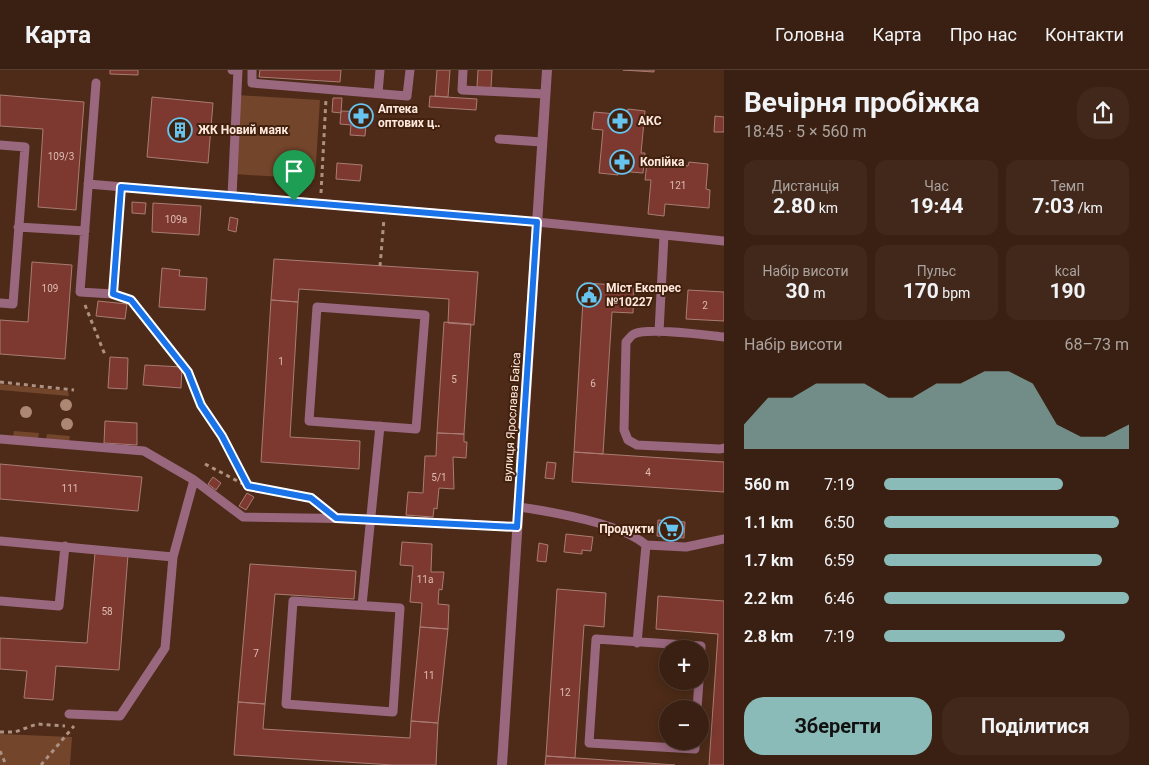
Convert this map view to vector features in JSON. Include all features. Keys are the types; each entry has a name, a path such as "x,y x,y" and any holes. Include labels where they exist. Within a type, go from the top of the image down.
{"street":[{"name":"вулиця Ярослава Баіса","path":"502,765 547,70"}],"lane":[{"path":"232,70 238,70 232,196"},
{"path":"252,70 252,83 407,96 410,70"},
{"path":"378,93 380,70"},
{"path":"463,70 462,90 545,94"},
{"path":"96,83 80,292 113,294 121,187"},
{"path":"499,139 542,142"},
{"path":"0,146 25,147 13,304 0,304"},
{"path":"88,184 537,222 724,241"},
{"path":"18,227 85,231"},
{"path":"659,332 664,235"},
{"path":"317,307 424,314 416,429 380,426 309,421 317,307"},
{"path":"724,336 659,332 640,332 631,335 626,342 624,430 628,440 637,446 724,448"},
{"path":"362,605 380,426"},
{"path":"0,439 144,451 194,480 242,517 371,519 517,527"},
{"path":"69,714 120,716 165,648 173,557 194,480"},
{"path":"518,507 542,510 621,530 636,536 646,546 686,547 724,539"},
{"path":"0,541 173,557"},
{"path":"0,600 59,606 65,546"},
{"path":"637,643 646,546"},
{"path":"293,601 362,605 400,608 393,712 286,704 293,601"},
{"path":"659,644 596,639 590,743 659,748"}],"path":[{"path":"320,203 327,89"},
{"path":"380,266 385,209"},
{"path":"80,292 105,356"},
{"path":"113,294 131,300 188,372 201,405 222,436 248,486"},
{"path":"0,382 74,390"},
{"path":"205,464 248,486 311,498 336,518"},
{"path":"41,765 84,714"},
{"path":"0,732 14,732 37,724 74,726"},
{"path":"0,752 6,765"}],"shaded area":[{"path":"237,95 320,100 315,179 233,174"},
{"path":"0,384 68,391 69,396 0,390"},
{"path":"14,431 39,433 38,439 13,437"},
{"path":"47,434 70,436 69,442 46,440"},
{"path":"0,734 72,737 70,765 0,765"}],"building":[{"path":"110,70 138,70 138,75 110,74"},
{"path":"260,70 341,70 340,82 259,77"},
{"path":"437,70 450,70 448,97 435,96"},
{"path":"478,70 492,70 491,88 477,87"},
{"path":"623,70 654,70 654,72"},
{"path":"0,95 84,102 76,210 38,207 43,129 0,126"},
{"path":"430,96 477,99 476,110 429,107"},
{"name":"ЖК Новий маяк","path":"152,97 213,103 208,163 147,157"},
{"path":"333,98 342,98 341,113 332,112"},
{"path":"628,109 645,111 641,153 645,153 643,173 619,171 618,175 599,173 603,130 592,129 594,112 627,115"},
{"path":"341,111 367,112 365,136 350,135 351,125 340,124"},
{"path":"715,116 724,117 724,132 714,132"},
{"path":"647,162 688,166 689,162 708,164 706,189 710,190 709,208 665,204 664,216 648,214 651,180 645,180"},
{"path":"337,163 362,165 360,181 336,179"},
{"path":"132,202 146,203 145,214 132,213"},
{"path":"153,203 201,206 199,235 152,232"},
{"path":"230,217 238,219 236,232 228,230"},
{"path":"274,259 478,272 474,325 448,323 449,299 299,289 298,302 271,300"},
{"path":"32,262 72,265 65,359 0,354 0,320 28,322"},
{"path":"162,268 180,270 179,276 207,278 205,310 159,307"},
{"path":"584,283 634,286 633,313 612,312 603,454 574,452"},
{"path":"688,290 724,292 724,321 686,319"},
{"path":"271,300 298,302 290,437 360,441 359,469 261,462"},
{"path":"98,301 127,304 125,319 96,316"},
{"path":"444,322 471,324 464,434 437,433"},
{"path":"110,357 128,358 127,389 108,388"},
{"path":"145,365 182,367 181,388 143,385"},
{"path":"105,421 137,423 137,445 104,443"},
{"path":"437,433 464,434 464,442 467,442 466,458 453,457 454,489 439,488 437,509 434,508 433,517 406,515 408,492 423,493 425,456 436,456"},
{"path":"574,452 724,462 724,492 572,482"},
{"path":"547,462 556,463 554,479 545,478"},
{"path":"0,464 142,477 138,511 0,499"},
{"path":"213,477 221,483 216,490 208,484"},
{"path":"247,493 254,497 246,510 239,506"},
{"name":"Продукти","path":"658,520 685,522 684,538 657,536"},
{"path":"566,534 593,537 591,551 582,550 582,554 564,552"},
{"path":"402,542 432,544 431,572 444,572 442,590 439,589 438,604 449,605 448,629 420,627 422,603 410,602 413,566 400,565"},
{"path":"539,543 548,545 546,562 537,561"},
{"path":"95,553 128,555 119,670 56,666 53,700 24,698 27,671 0,669 0,638 87,643"},
{"path":"250,564 356,571 354,599 275,594 265,704 238,702"},
{"path":"557,589 606,593 604,627 584,625 575,758 546,756"},
{"path":"658,596 724,601 724,765 709,765 718,634 656,629"},
{"path":"420,627 448,629 438,723 411,721"},
{"path":"238,702 265,704 263,729 410,738 411,721 438,723 436,765 393,765 234,755"},
{"path":"546,756 577,758 675,765 545,765"}],"place":[{"name":"Аптека оптових ц‥","path":"361,116"},
{"name":"АКС","path":"620,121"},
{"name":"ЖК Новий маяк","path":"180,130"},
{"name":"Копійка","path":"622,162"},
{"name":"Міст Експрес №10227","path":"589,295"},
{"name":"Продукти","path":"671,529"}],"route":[{"path":"121,187 294,201 537,222 517,527 336,518 311,498 248,486 222,436 201,405 188,372 167,343 131,300 113,294 121,187"}]}
